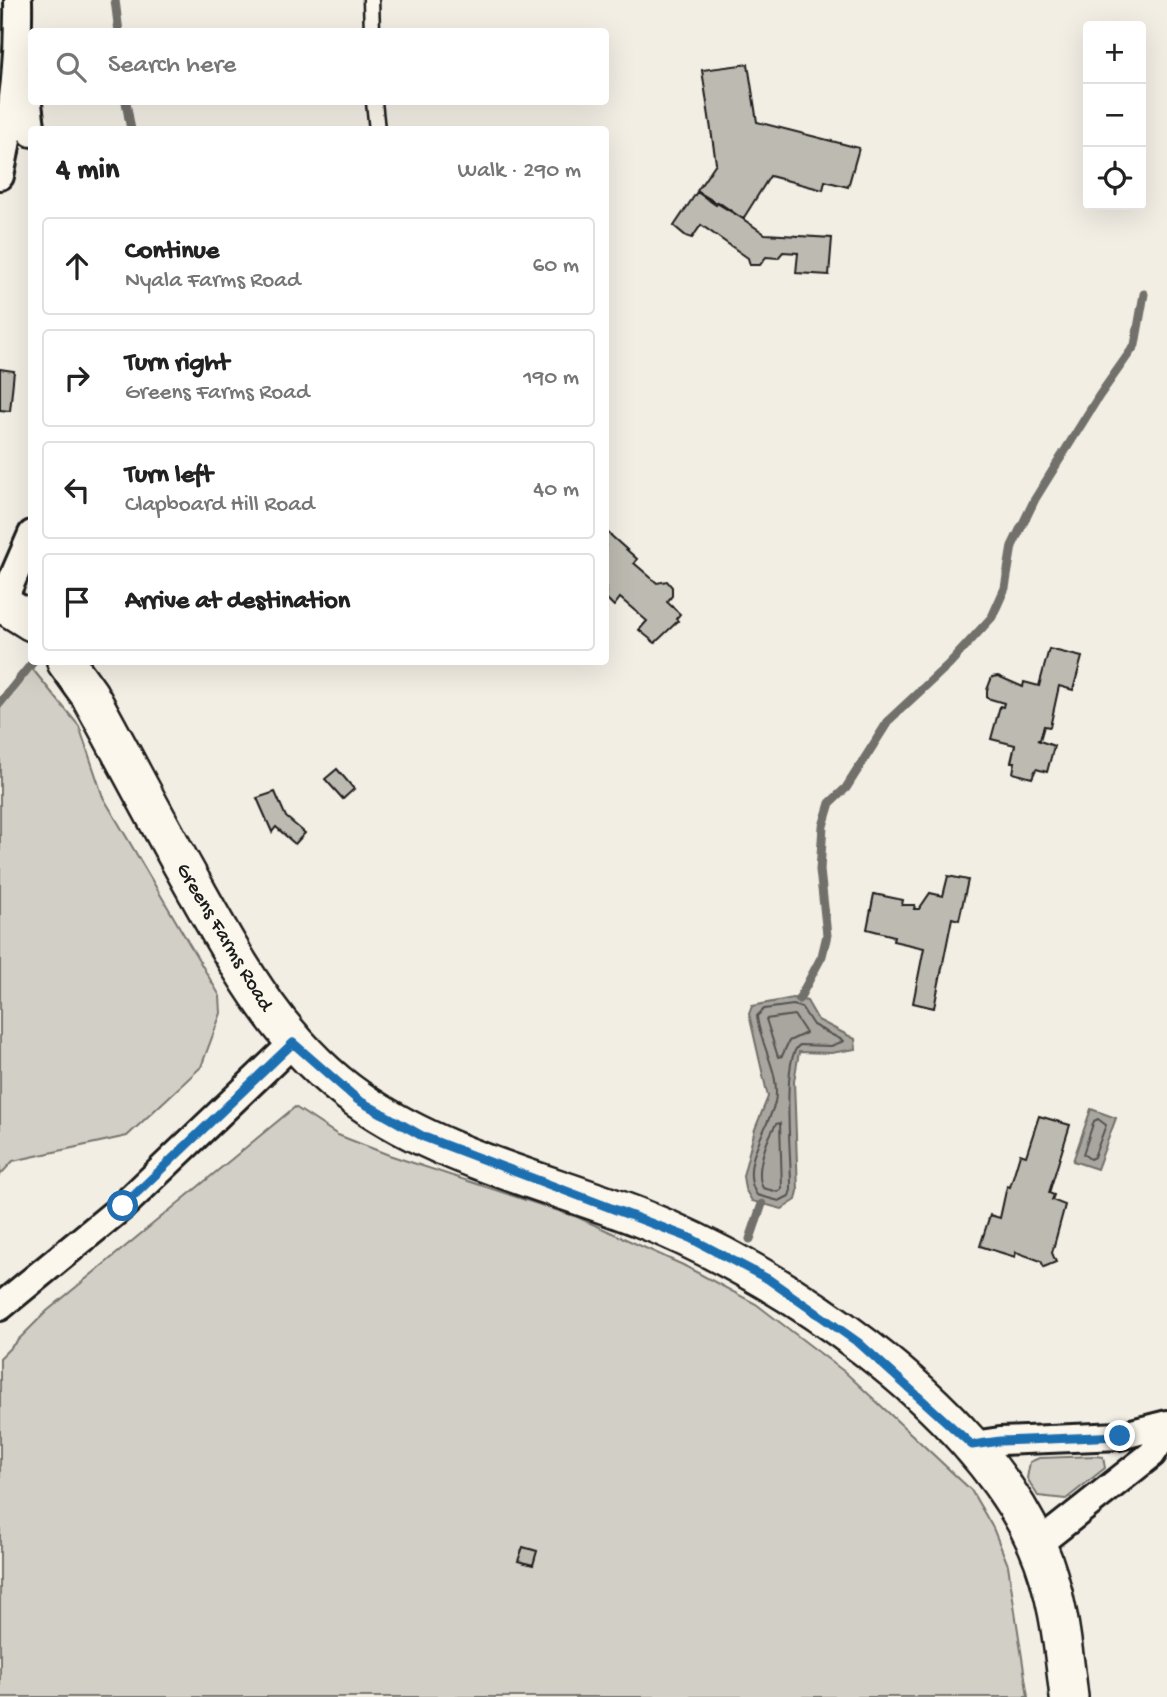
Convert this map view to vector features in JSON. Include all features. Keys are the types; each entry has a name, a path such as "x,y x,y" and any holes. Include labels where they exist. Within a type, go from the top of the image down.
{"street":[{"path":"0,176 9,137 19,52 18,0"},
{"path":"19,52 31,126"},
{"path":"15,611 28,552"},
{"name":"Greens Farms Road","path":"69,665 89,694 245,978 293,1043 358,1100 424,1137 690,1238 768,1279 859,1343 972,1445 1007,1492 1037,1545 1055,1605 1069,1697"},
{"path":"0,1307 123,1206 293,1043"},
{"path":"972,1445 1000,1441 1120,1436 1167,1424"},
{"path":"1037,1545 1152,1454 1167,1431"}],"lane":[{"path":"371,0 372,28"},
{"path":"374,105 377,126"}],"shaded area":[{"path":"30,666 79,726 103,797 220,996 221,1013 201,1067 127,1136 13,1161 0,1175 0,703"},
{"path":"295,1107 338,1135 389,1155 577,1217 683,1265 756,1304 846,1373 971,1490 993,1528 1008,1565 1028,1697 0,1697 0,1358 47,1311"},
{"path":"1103,1457 1105,1468 1066,1499 1038,1496 1027,1478 1030,1462 1039,1458"}],"water":[{"path":"793,998 807,1001 818,1020 855,1039 856,1049 831,1053 799,1052 794,1081 798,1191 796,1200 782,1209 752,1201 745,1189 743,1176 755,1129 768,1097 749,1014 752,1006"},
{"path":"1091,1109 1116,1118 1097,1169 1073,1161"}],"building":[{"path":"748,64 757,122 859,148 848,187 825,181 823,190 770,176 743,219 697,191 716,163 702,70"},
{"path":"697,192 716,205 718,202 765,234 832,238 829,275 796,273 798,253 783,252 778,258 766,257 760,265 750,265 748,258 701,225 692,238 686,236 674,226"},
{"path":"0,369 14,371 10,411 0,410"},
{"path":"609,534 637,559 634,563 657,583 667,581 672,587 672,596 667,602 680,614 676,619 678,621 655,643 639,630 647,621 620,598 614,606 609,601"},
{"path":"1049,649 1082,657 1073,690 1059,686 1050,727 1044,726 1040,740 1037,740 1054,746 1047,772 1036,769 1032,778 1013,773 1015,762 1011,762 1015,745 991,739 1000,706 1003,707 1004,703 987,698 987,690 992,677 998,676 1023,687 1024,682 1039,686"},
{"path":"337,769 354,789 343,799 325,779"},
{"path":"275,792 286,817 305,833 295,844 276,827 272,832 257,798"},
{"path":"948,876 968,880 959,920 952,918 934,1008 913,1003 924,948 893,941 894,936 867,929 874,894 903,900 902,905 915,905 914,909 919,909 930,893 943,896"},
{"path":"1039,1116 1070,1125 1049,1193 1054,1195 1052,1200 1065,1205 1052,1253 1056,1262 1044,1267 1041,1261 1016,1252 1015,1257 980,1246 990,1215 1000,1218 1007,1186 1010,1187 1020,1154 1026,1156"},
{"path":"523,1547 537,1551 533,1565 518,1561"}],"waterway":[{"path":"115,0 118,28"},
{"path":"127,105 130,126"},
{"path":"799,999 822,956 827,935 820,870 823,826 830,803 846,788 889,720 949,664 992,617 1005,588 1012,546 1035,499 1099,396 1135,345 1144,294"},
{"path":"0,703 31,665"},
{"path":"750,1239 762,1204"}],"route":[{"path":"123,1206 293,1043 358,1100 424,1137 690,1238 768,1279 859,1343 921,1396 972,1445 1000,1441 1120,1436"}]}
